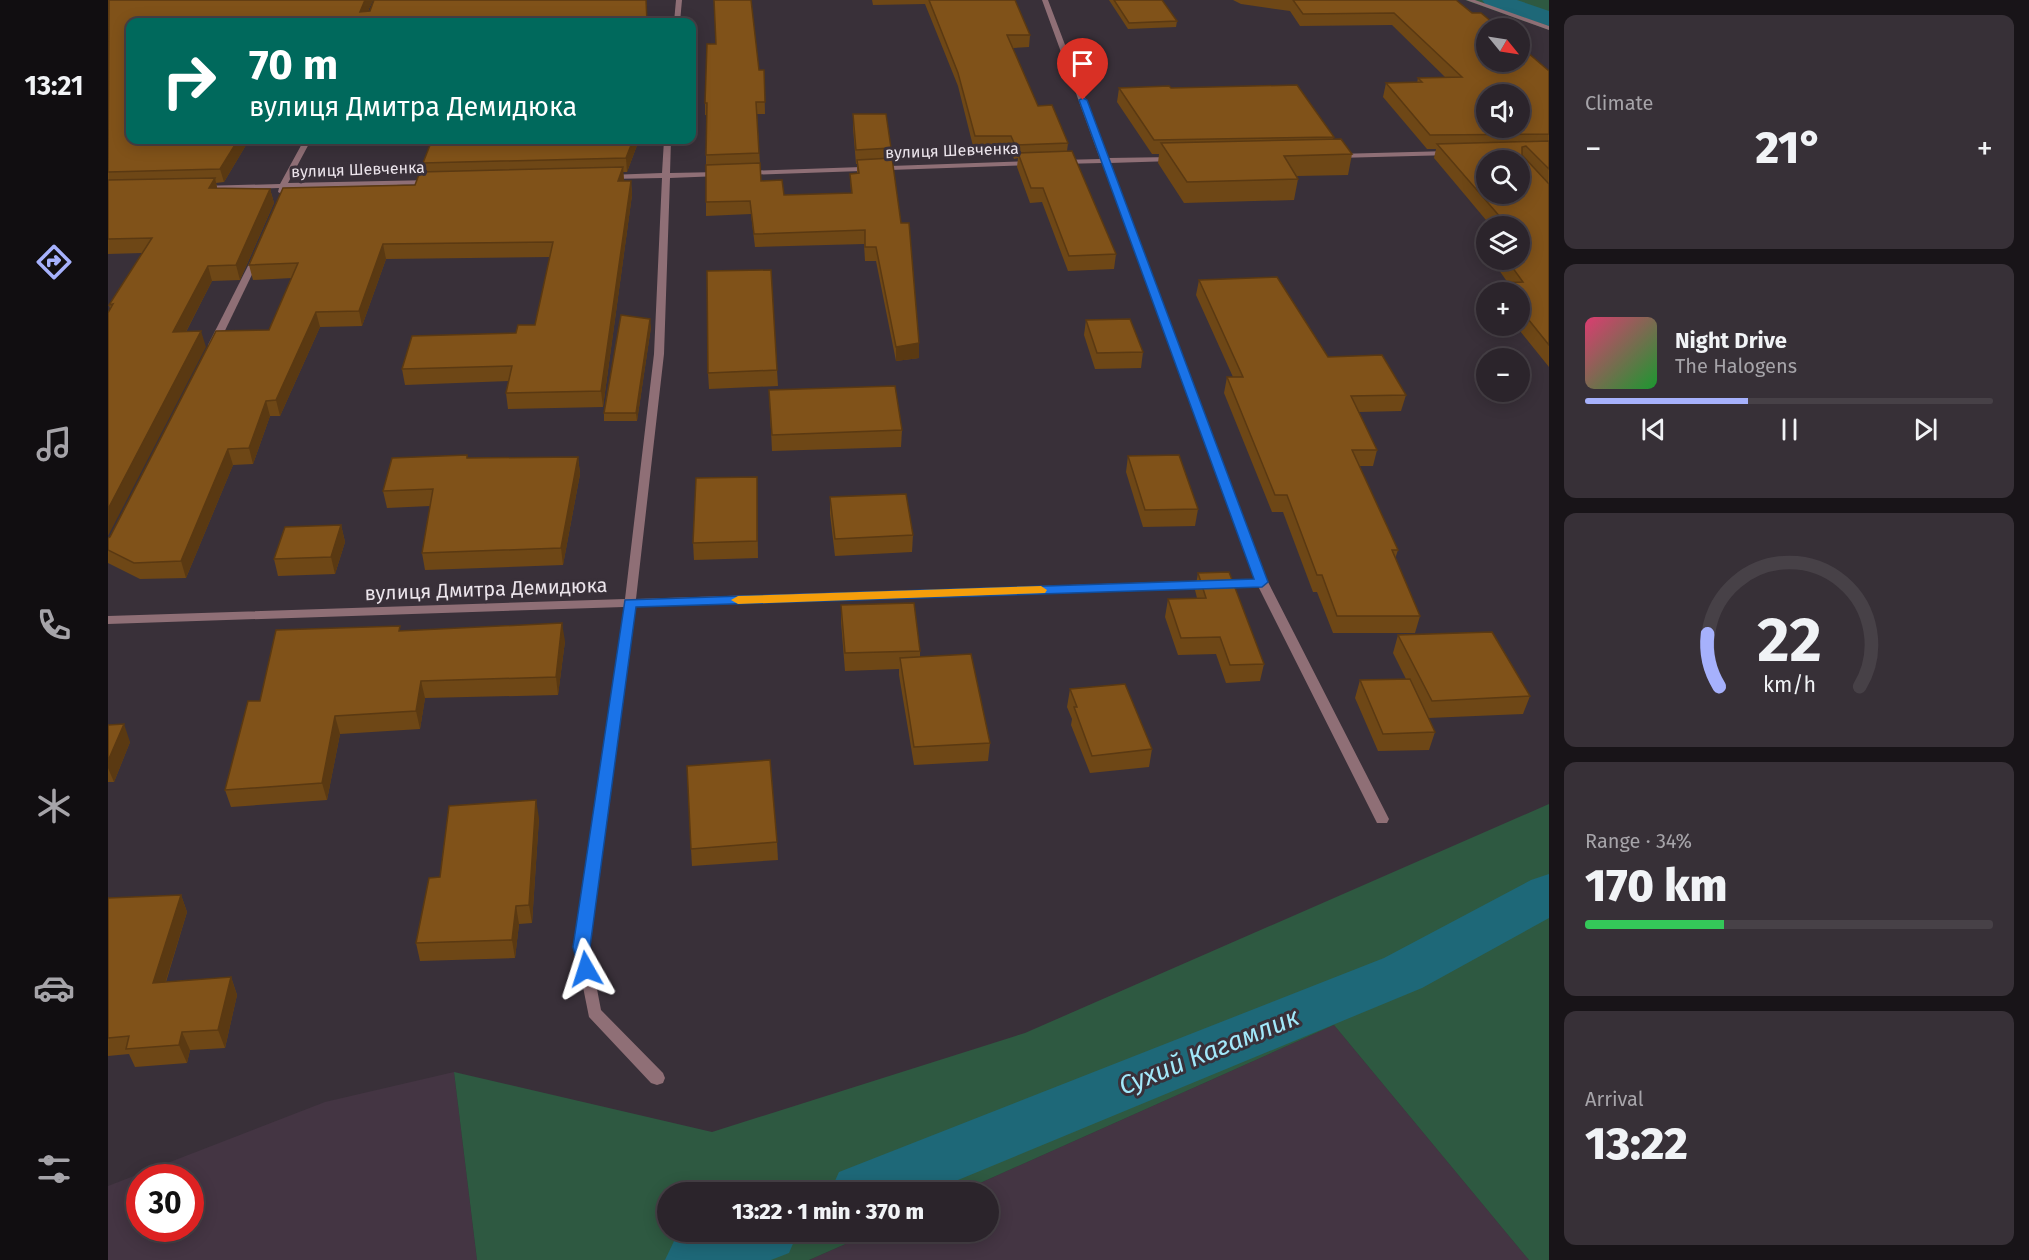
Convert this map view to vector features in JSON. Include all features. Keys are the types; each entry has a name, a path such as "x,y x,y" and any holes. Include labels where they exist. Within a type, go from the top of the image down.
{"street":[{"path":"677,18 679,0"},
{"path":"1045,0 1262,582 1382,819"},
{"path":"1469,0 1549,28"},
{"path":"279,208 283,186 305,144"},
{"path":"657,1078 594,1012 582,947 630,603 659,354 667,144"},
{"path":"1332,156 1462,153"},
{"name":"вулиця Шевченка","path":"736,173 1179,158"},
{"path":"605,177 724,173"},
{"name":"вулиця Шевченка","path":"190,188 438,182"},
{"path":"208,356 260,251"},
{"name":"вулиця Дмитра Демидюка","path":"108,620 1262,582"}],"shaded area":[{"path":"1334,1025 1529,1260 809,1260 850,1242 999,1242 999,1182 982,1182"},
{"path":"454,1072 477,1260 108,1260 108,1186 126,1179 126,1242 204,1242 204,1164 165,1164 325,1102"}],"green space":[{"path":"1465,0 1549,0 1549,30 1530,23 1530,18 1515,18"},
{"path":"1549,804 1549,1260 1529,1260 1334,1025 982,1182 657,1182 657,1242 850,1242 809,1260 477,1260 454,1072 712,1132 1025,1033"}],"building":[{"path":"109,0 365,0 360,12 370,11 374,0 646,0 647,18 126,18 126,144 236,144 220,169 108,172"},
{"path":"714,0 751,0 759,70 764,70 765,102 756,102 759,153 706,155 707,44 716,44"},
{"path":"929,0 1015,0 1030,35 1007,35 1038,106 1052,105 1068,143 1015,145 1011,136 975,136 958,73"},
{"path":"1114,0 1162,0 1177,21 1129,23"},
{"path":"1293,0 1456,0 1472,13 1481,13 1487,18 1476,18 1476,72 1530,72 1530,55 1549,71 1549,134 1530,134 1530,84 1476,84 1476,135 1430,135 1386,83 1422,82 1418,78 1462,77 1394,13 1303,14"},
{"path":"1297,85 1334,137 1154,140 1119,88 1169,86 1171,88"},
{"path":"853,114 886,114 891,148 856,150"},
{"path":"1341,139 1352,154 1284,156 1298,179 1187,182 1161,143"},
{"path":"1549,141 1549,169 1526,146 1522,147 1522,150 1476,150 1476,189 1437,144"},
{"path":"430,144 631,144 626,158 423,163"},
{"path":"1072,151 1116,254 1069,256 1043,188 1031,188 1018,153"},
{"path":"892,158 901,223 909,223 919,343 896,347 876,247 865,247 865,230 754,234 750,201 706,202 706,165 760,163 761,181 782,180 784,195 852,193 850,174 859,173 857,160"},
{"path":"1530,164 1549,184 1549,345 1530,321 1530,282 1523,282 1514,270 1530,270 1530,216 1499,216 1489,204 1530,204"},
{"path":"623,167 618,181 631,181 601,391 506,393 512,366 402,369 412,336 516,333 518,325 535,325 553,242 383,244 359,311 316,312 276,400 266,401 249,448 228,449 181,561 134,563 108,550 108,538 216,331 269,330 298,263 249,265 283,188 415,185 420,172"},
{"path":"215,178 209,188 270,189 236,265 208,266 173,332 201,331 108,509 108,313 113,304 109,305 152,238 108,239 108,180"},
{"path":"771,270 777,370 708,373 707,271"},
{"path":"1277,277 1328,357 1382,355 1406,395 1351,396 1377,450 1352,450 1398,550 1392,550 1420,616 1337,616 1322,575 1317,575 1287,495 1275,495 1227,377 1243,377 1199,280"},
{"path":"621,315 650,319 636,413 604,413"},
{"path":"1130,319 1143,352 1097,353 1086,320"},
{"path":"895,386 902,430 772,435 769,390"},
{"path":"467,455 467,458 578,457 561,548 422,553 433,489 383,491 392,458"},
{"path":"1179,455 1198,509 1145,510 1128,456"},
{"path":"757,477 757,541 693,543 696,478"},
{"path":"906,494 913,535 835,539 830,497"},
{"path":"341,525 331,557 274,559 285,527"},
{"path":"1229,572 1264,664 1230,665 1220,637 1181,638 1168,599 1206,598 1198,573"},
{"path":"914,603 920,651 845,653 841,605"},
{"path":"562,623 556,677 421,681 416,711 335,716 322,783 225,790 248,701 260,701 276,630 400,626 399,631"},
{"path":"1492,632 1530,696 1432,701 1398,635"},
{"path":"971,654 990,743 914,747 900,658"},
{"path":"1410,679 1435,732 1383,734 1360,680"},
{"path":"1125,684 1152,749 1092,756 1074,707 1077,707 1070,689"},
{"path":"124,724 108,761 108,725"},
{"path":"770,760 777,842 691,849 687,766"},
{"path":"536,800 529,905 516,906 512,940 416,943 429,878 440,877 449,806"},
{"path":"181,895 153,983 231,977 218,1030 182,1032 179,1045 126,1049 129,1036 108,1038 108,898"}],"waterway":[{"name":"Сухий Кагамлик","path":"1494,0 1549,19"},
{"name":"Сухий Кагамлик","path":"886,1182 1403,973 1549,894"},
{"name":"Сухий Кагамлик","path":"697,1260 742,1242"}],"slow traffic":[{"path":"738,600 1041,590"}],"route":[{"path":"586,969 582,947 630,603 1262,582 1083,100"}]}
